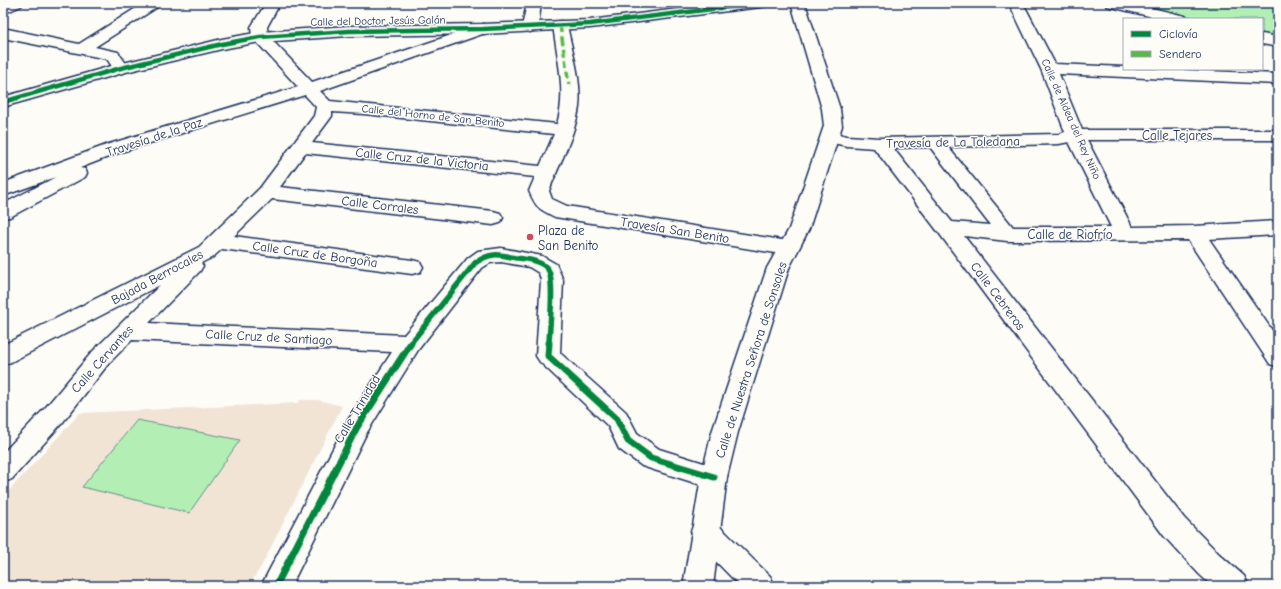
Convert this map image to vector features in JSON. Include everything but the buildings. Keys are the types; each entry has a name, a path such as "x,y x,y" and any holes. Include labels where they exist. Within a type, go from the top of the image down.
{"street":[{"path":"3,10 16,3"},
{"path":"81,49 154,3"},
{"path":"274,3 259,27 260,37 325,106"},
{"path":"530,27 534,3"},
{"name":"Calle del Doctor Jesús Galán","path":"3,102 120,68 222,44 260,37 342,31 483,29 619,21 761,3"},
{"name":"Calle de Nuestra Señora de Sonsoles","path":"698,586 714,477 725,432 778,268 799,229 833,126 832,109 798,3"},
{"name":"Calle de Aldea del Rey Niño","path":"1016,3 1049,69 1075,135 1125,234"},
{"path":"1112,3 1176,18"},
{"path":"546,172 564,130 570,106 569,85 560,25"},
{"name":"Travesía de la Paz","path":"3,190 115,148 308,89 483,29"},
{"path":"3,33 112,55 120,68"},
{"path":"1263,38 1278,42"},
{"path":"1049,69 1278,79"},
{"name":"Calle del Horno de San Benito","path":"325,106 564,130"},
{"name":"Bajada Berrocales","path":"3,356 211,246 267,192 323,116 325,106"},
{"name":"Travesía de La Toledana","path":"830,137 847,141 879,143 1059,139 1075,135"},
{"name":"Calle Tejares","path":"1075,135 1278,135"},
{"path":"935,142 1007,234"},
{"name":"Calle Cebreros","path":"879,143 946,228 1114,451 1174,527 1209,564 1234,586"},
{"name":"Calle Cruz de la Victoria","path":"299,147 546,172"},
{"path":"3,212 82,171 115,148"},
{"name":"Travesía San Benito","path":"546,172 539,192 544,203 562,212 788,248"},
{"name":"Calle Corrales","path":"267,192 493,218"},
{"name":"Calle de Riofrío","path":"946,228 1007,234 1194,233 1278,228"},
{"path":"1194,233 1278,357"},
{"name":"Calle Cruz de Borgoña","path":"211,246 412,267"},
{"name":"Calle Cervantes","path":"3,471 54,415 101,356 211,246"},
{"name":"Calle Trinidad","path":"276,586 357,427 410,344 475,263 485,256 501,255 535,261 548,269 552,280 548,356 617,419 628,441 650,458 714,477"},
{"name":"Calle Cruz de Santiago","path":"127,331 410,344"},
{"path":"705,531 760,586"}],"shaded area":[{"path":"300,400 318,400 342,406 262,565 249,586 3,586 3,497 80,413 298,403"}],"green space":[{"path":"1132,3 1278,3 1278,37 1263,33 1263,18 1196,18"},
{"path":"137,420 240,440 189,513 82,487"}],"marked path":[{"path":"560,25 569,85"}],"cycle path":[{"path":"3,102 121,68 222,44 260,37 349,31 483,29 590,24 761,3"},
{"path":"276,586 357,427 410,344 475,263 485,256 501,255 535,261 548,269 552,280 548,356 617,419 628,441 651,458 714,477"}],"place":[{"name":"Plaza de San Benito","path":"530,237"}]}
